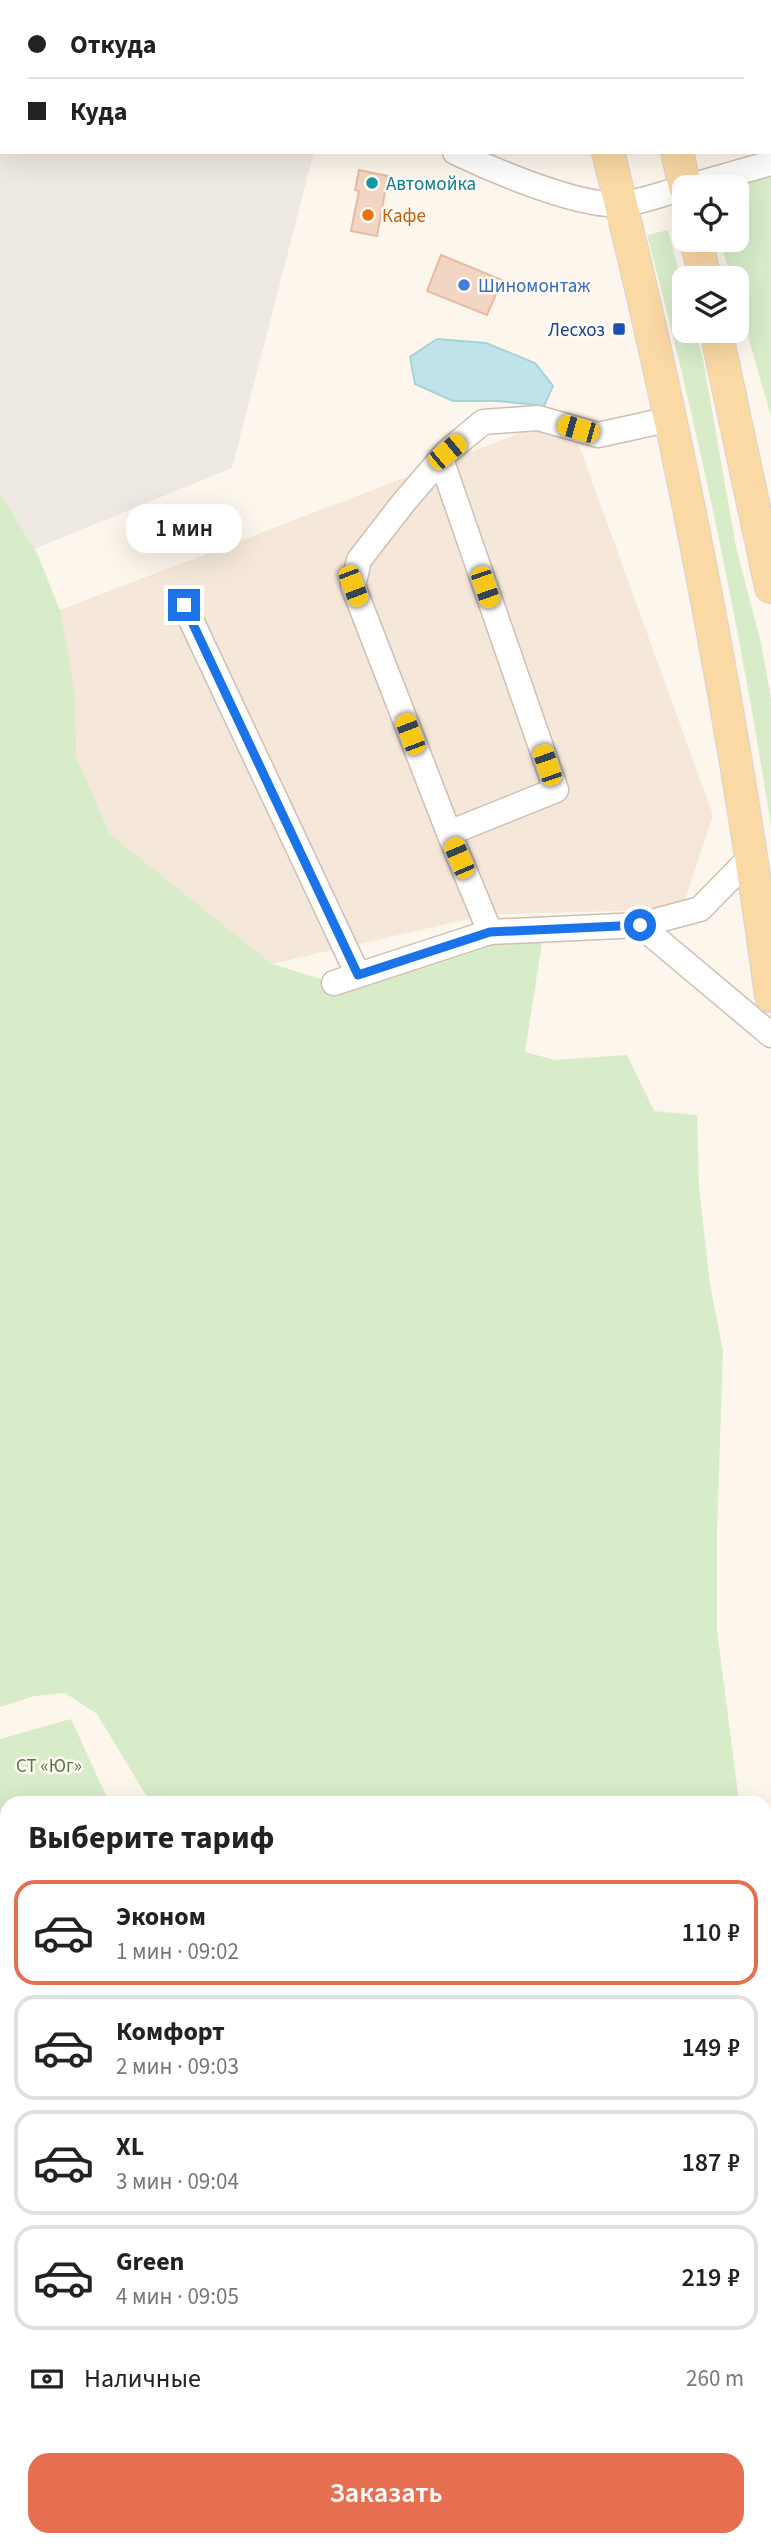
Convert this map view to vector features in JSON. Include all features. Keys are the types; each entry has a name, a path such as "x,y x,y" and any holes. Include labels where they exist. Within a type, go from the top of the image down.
{"main road":[{"path":"608,154 671,419 698,548 752,856 771,996"},
{"path":"678,154 683,175"},
{"path":"719,343 768,559 771,587"}],"street":[{"path":"459,154 484,166 585,201 620,204 672,191"},
{"path":"730,175 771,163"},
{"path":"490,932 353,586 359,560 441,459 483,422 538,418 598,435 671,419"},
{"path":"441,459 556,790 449,833"},
{"path":"184,605 358,975"},
{"path":"334,983 490,932 640,925 700,909 752,856"},
{"path":"640,925 771,1035"}],"shaded area":[{"path":"0,154 313,154 232,468 0,563"},
{"path":"568,415 713,815 682,909 486,915 272,964 110,834 76,756 60,610"}],"green space":[{"path":"771,177 771,416 749,340 749,266 728,266 723,252 749,252 749,182"},
{"path":"668,230 677,266 672,266 672,334 647,235"},
{"path":"674,343 698,343 736,547 761,643 771,699 771,826 717,529"},
{"path":"0,494 37,553 60,610 75,692 76,756 110,834 272,964 334,983 544,930 525,1052 555,1060 627,1055 654,1111 697,1115 699,1187 710,1284 723,1351 717,1532 717,1630 738,1796 146,1796 97,1714 65,1693 34,1696 0,1707"},
{"name":"СТ «Юг»","path":"71,1719 106,1796 0,1796 0,1739"}],"water":[{"path":"437,339 486,343 535,363 553,386 544,406 498,401 453,401 415,384 410,357"}],"building":[{"path":"359,170 388,176 377,236 351,231 359,191 355,190"},
{"name":"Шиномонтаж","path":"441,255 502,280 487,315 427,291"}],"place":[{"name":"Автомойка","path":"372,183"},
{"name":"Кафе","path":"368,215"},
{"name":"Шиномонтаж","path":"464,285"},
{"name":"Лесхоз","path":"619,329"}],"route":[{"path":"184,605 358,975 490,932 640,925"}]}
